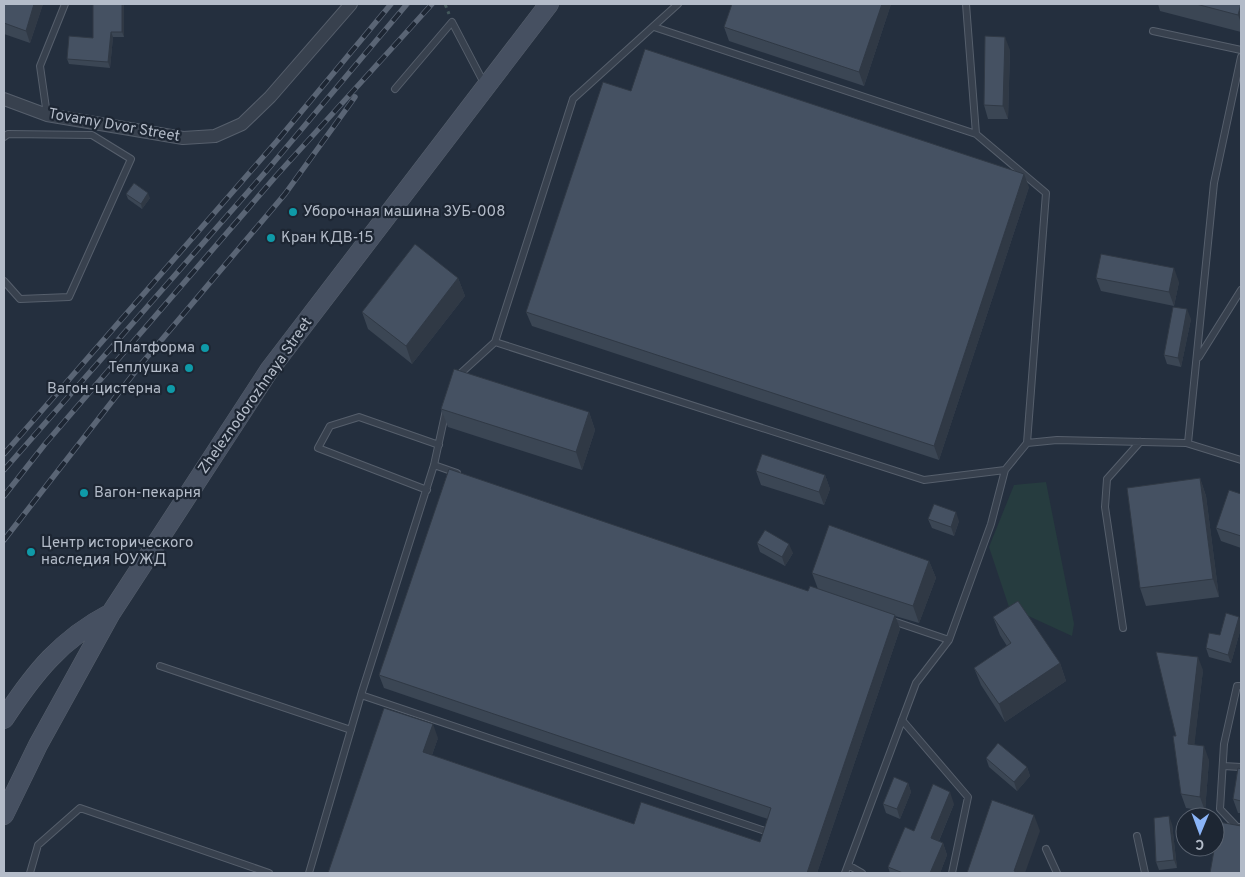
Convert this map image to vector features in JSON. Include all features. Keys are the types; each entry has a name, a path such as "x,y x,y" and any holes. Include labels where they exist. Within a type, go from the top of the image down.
{"main road":[{"name":"Zheleznodorozhnaya Street","path":"4,815 38,746 111,613 270,369 549,4"},
{"path":"4,719 31,678 65,642 89,625 111,613"}],"street":[{"name":"Tovarny Dvor Street","path":"4,99 47,116 184,138 215,136 242,124 270,97 351,4"}],"lane":[{"path":"47,116 40,66 65,4"},
{"path":"455,387 461,373 495,342 572,99 678,4"},
{"path":"966,4 976,134"},
{"path":"395,89 452,22 486,86"},
{"path":"654,27 976,134 1046,193 1027,443 1005,470 992,524 949,640 916,683 845,873"},
{"path":"1153,31 1241,50"},
{"path":"1188,443 1198,360 1214,183 1241,57"},
{"path":"4,137 8,134 92,135 131,158 69,297 20,299 4,282"},
{"path":"1198,360 1241,290"},
{"path":"495,342 924,480 1005,470"},
{"path":"309,873 361,695 427,490 448,402"},
{"path":"427,490 318,448 330,426 359,417 439,445"},
{"path":"1027,443 1058,440 1188,443 1241,458"},
{"path":"1123,628 1105,507 1107,479 1140,442"},
{"path":"434,465 462,475"},
{"path":"884,618 949,640"},
{"path":"160,666 351,730"},
{"path":"1241,686 1237,686 1226,735 1220,808 1237,827 1241,828"},
{"path":"361,695 768,832"},
{"path":"902,720 968,797 952,873"},
{"path":"1222,766 1241,767"},
{"path":"30,873 38,845 80,808 269,873"},
{"path":"1137,836 1145,873"},
{"path":"1046,849 1057,873"},
{"path":"848,865 862,873"}],"green space":[{"path":"1046,482 1074,624 1072,636 1009,607 989,547 1014,485"}],"building":[{"path":"4,4 34,4 26,31 4,23"},
{"path":"93,4 122,4 122,32 111,32 108,62 67,59 69,36 93,38"},
{"path":"732,4 882,4 859,72 724,27"},
{"path":"1196,4 1241,4 1238,15"},
{"path":"985,36 1005,37 1003,106 984,105"},
{"path":"645,49 1024,174 934,446 526,312 603,82 631,91"},
{"path":"134,183 148,193 141,204 126,194"},
{"path":"415,244 458,278 406,346 362,312"},
{"path":"1101,254 1174,268 1169,292 1096,278"},
{"path":"1173,307 1187,309 1178,358 1164,355"},
{"path":"454,369 589,412 576,452 441,409"},
{"path":"762,454 825,475 819,492 756,471"},
{"path":"449,469 808,591 810,586 895,615 807,873 328,873 384,708 433,724 423,752 634,824 641,802 760,842 771,808 379,675"},
{"path":"1200,478 1213,579 1140,588 1127,488"},
{"path":"1229,490 1241,494 1241,536 1216,528"},
{"path":"934,504 956,512 951,527 928,519"},
{"path":"829,525 929,561 913,606 812,573"},
{"path":"765,530 789,544 782,557 757,543"},
{"path":"1018,601 1060,663 999,704 974,668 1011,643 993,617"},
{"path":"1226,613 1239,617 1228,655 1206,648 1209,633 1220,635"},
{"path":"1156,652 1198,657 1188,744 1204,746 1200,797 1181,794 1173,736 1176,736"},
{"path":"998,743 1027,767 1014,782 986,758"},
{"path":"1238,768 1241,769 1241,801 1233,799"},
{"path":"894,777 908,783 897,809 883,804"},
{"path":"933,784 950,792 931,838 943,843 930,873 903,873 888,867 905,827 914,831"},
{"path":"992,800 1034,815 1014,871 1020,873 967,873"},
{"path":"1169,816 1174,860 1156,862 1154,818"},
{"path":"1225,823 1241,826 1241,873 1210,873 1213,857 1225,857"}],"railway":[{"path":"4,454 277,141 391,4"},
{"path":"4,470 269,168 407,4"},
{"path":"4,496 45,444 276,176 432,4"},
{"path":"4,540 142,363 285,194 355,97"}],"place":[{"name":"Уборочная машина 3УБ-008","path":"293,212"},
{"name":"Кран КДВ-15","path":"271,238"},
{"name":"Платформа","path":"205,348"},
{"name":"Теплушка","path":"189,368"},
{"name":"Вагон-цистерна","path":"171,389"},
{"name":"Вагон-пекарня","path":"84,493"},
{"name":"Центр исторического наследия ЮУЖД","path":"31,552"}]}
